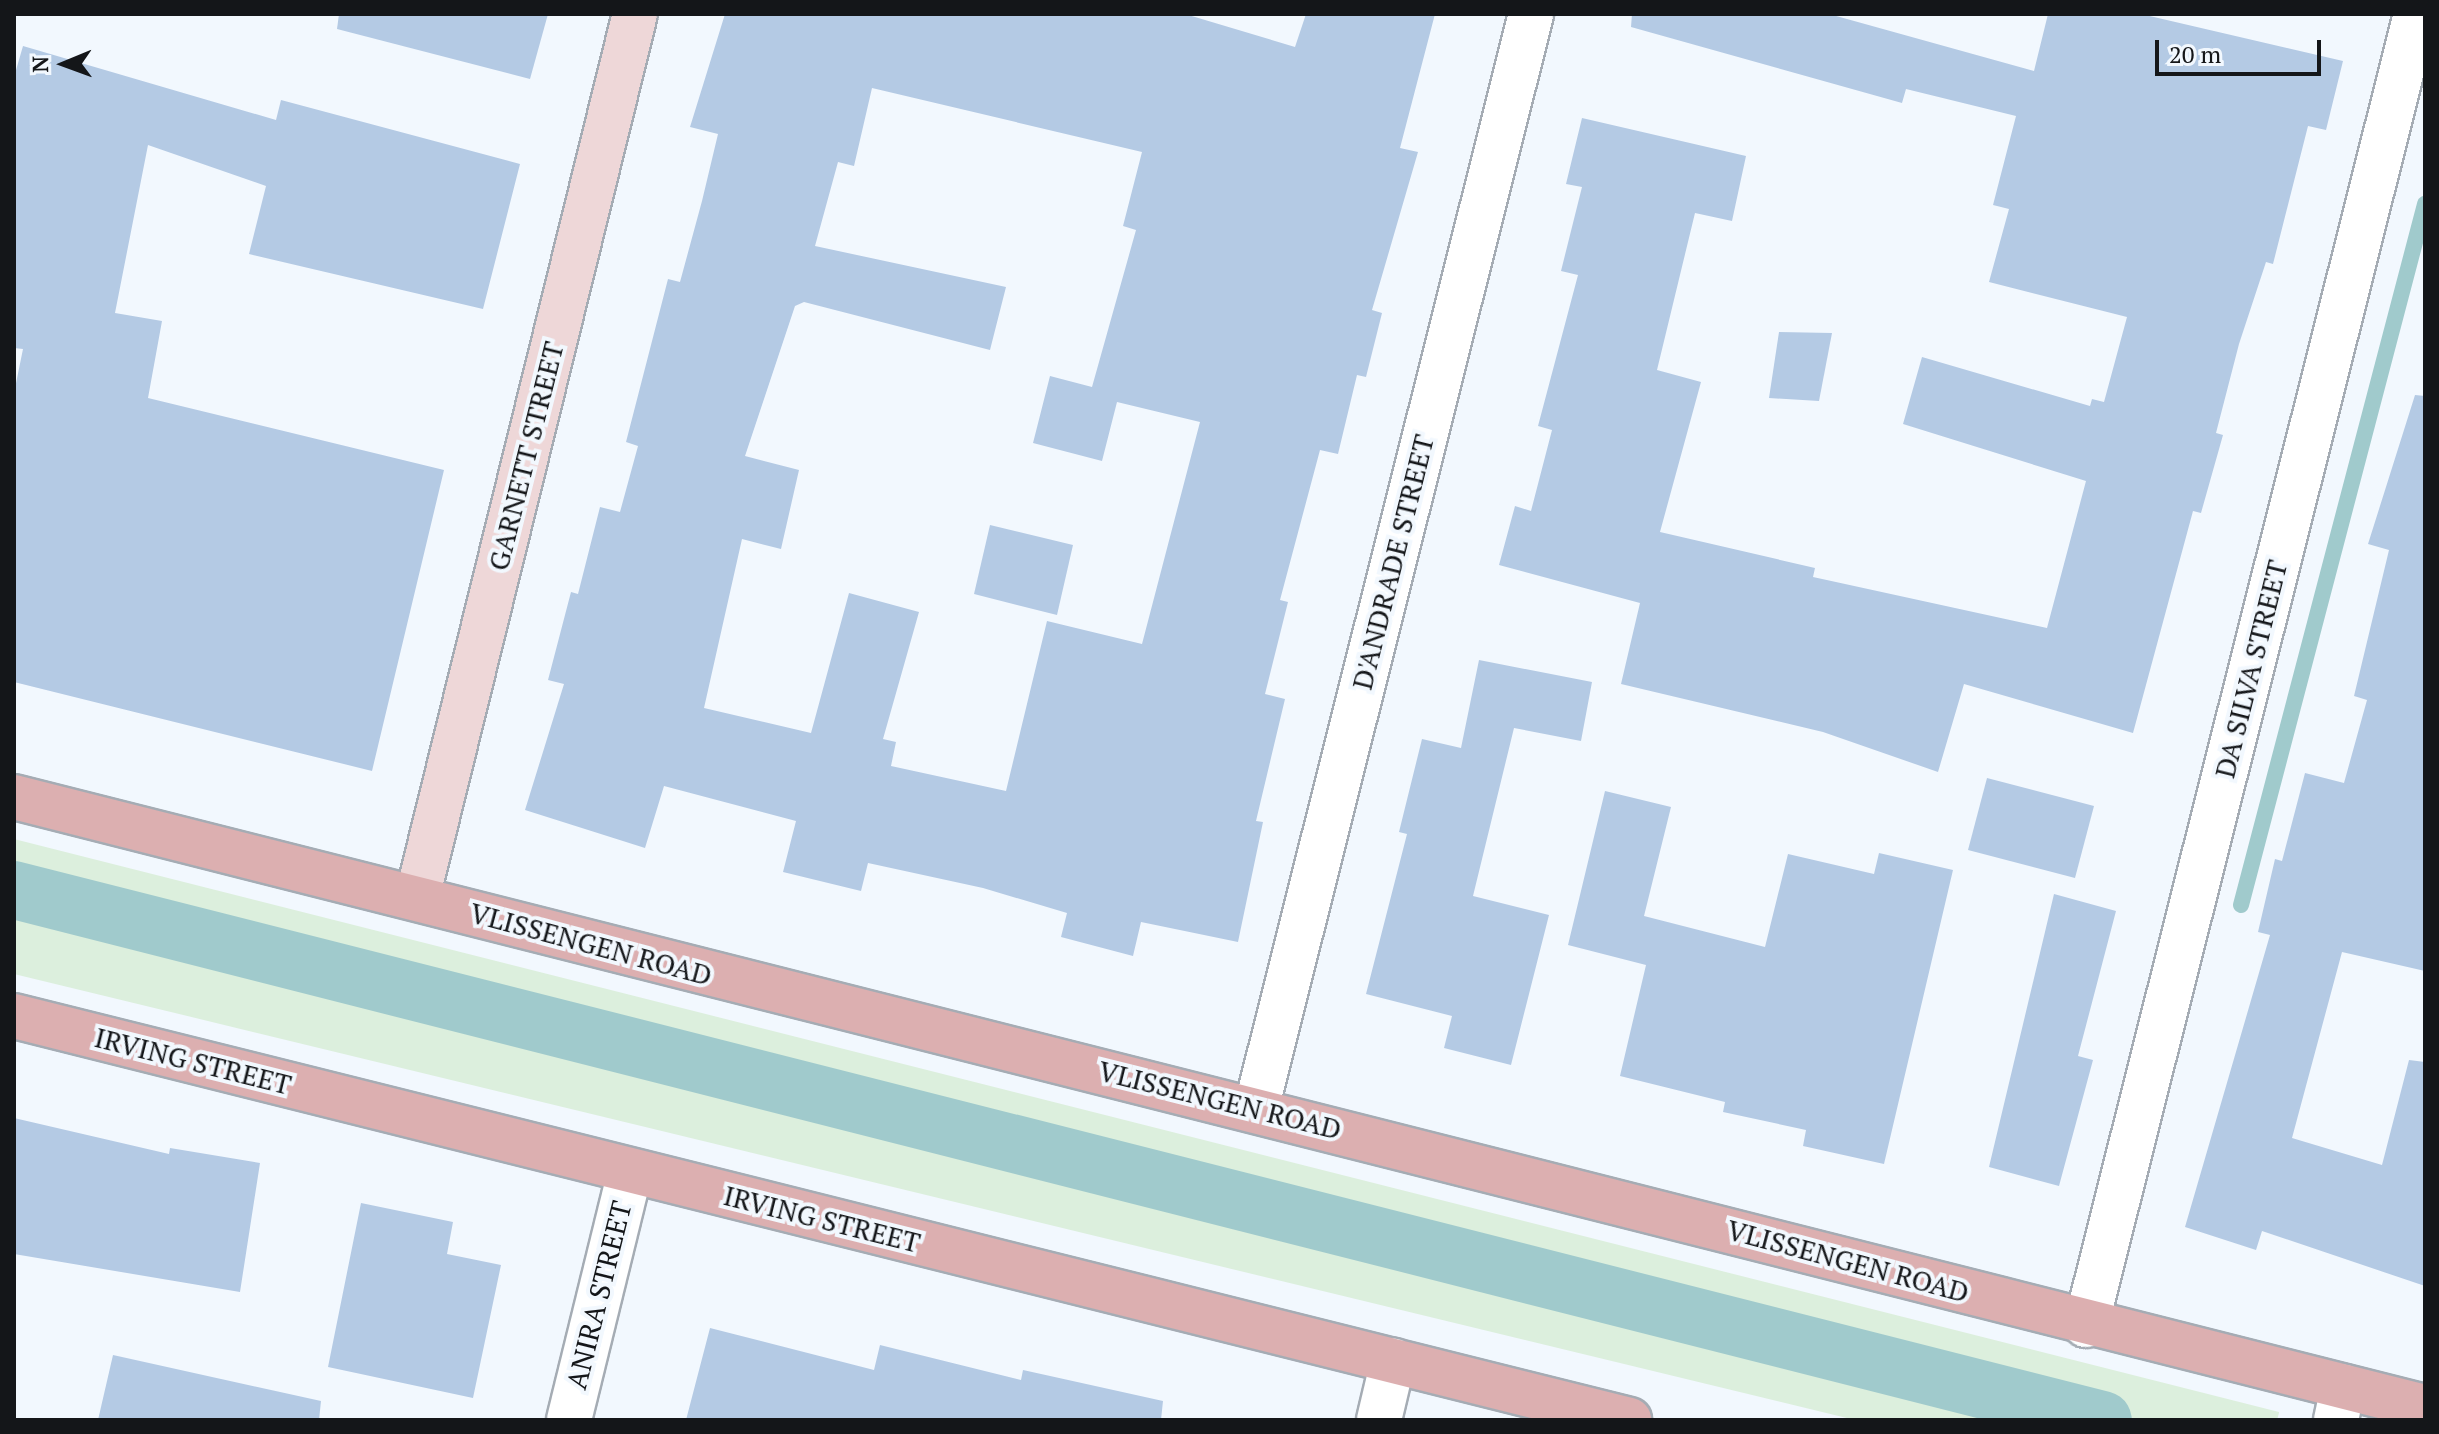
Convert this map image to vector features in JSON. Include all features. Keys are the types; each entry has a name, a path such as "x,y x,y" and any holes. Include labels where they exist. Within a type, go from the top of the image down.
{"main road":[{"name":"VLISSENGEN ROAD","path":"14,797 1256,1109 2086,1325 2340,1403 2425,1407"},
{"name":"IRVING STREET","path":"14,1016 1629,1420"}],"street":[{"name":"GARNETT STREET","path":"417,898 635,14"},
{"name":"D'ANDRADE STREET","path":"1256,1109 1531,14"},
{"name":"DA SILVA STREET","path":"2086,1325 2416,14"},
{"name":"ANIRA STREET","path":"569,1420 630,1171"},
{"path":"1379,1420 1393,1361"}],"green space":[{"path":"14,839 2279,1413 2277,1420 1855,1420 14,974"}],"building":[{"path":"339,14 548,14 530,79 337,29"},
{"path":"725,14 1185,14 1295,47 1306,14 1435,14 1400,148 1418,152 1372,310 1382,313 1366,377 1357,375 1338,454 1320,450 1280,600 1288,602 1265,694 1285,699 1256,821 1263,822 1238,942 1141,922 1133,956 1061,937 1067,913 983,888 868,863 861,891 783,872 796,821 664,786 645,848 525,810 564,684 548,680 571,592 578,594 600,507 620,512 638,446 626,442 668,279 680,282 702,201 718,134 690,127","holes":["872,88 1142,152 1123,226 1136,230 1092,387 1050,376 1033,443 1102,461 1117,402 1200,422 1142,644 1047,621 1006,791 891,766 896,742 883,739 919,612 849,593 811,733 704,708 742,539 781,549 799,470 745,456 795,306 804,302 990,350 1006,287 815,246 838,162 854,166"]},
{"path":"1632,14 1829,14 2034,71 2048,14 2141,14 2343,61 2326,130 2308,126 2273,264 2266,262 2239,344 2216,433 2223,435 2201,513 2193,511 2133,733 1964,684 1938,772 1823,732 1621,684 1640,603 1499,565 1515,506 1531,511 1552,430 1538,426 1578,275 1561,271 1582,187 1566,184 1582,118 1746,156 1732,221 1695,213 1657,370 1701,382 1660,532 1815,568 1813,577 2047,628 2086,481 1903,424 1922,357 2090,406 2092,399 2104,402 2127,317 1989,282 2009,209 1993,205 2016,116 1906,89 1902,103 1631,27"},
{"path":"23,46 276,120 281,100 520,164 483,309 249,254 266,186 148,145 115,313 162,321 148,398 444,470 372,771 14,682 14,393 23,349 14,348 14,77"},
{"path":"1779,332 1832,333 1819,401 1769,398"},
{"path":"2415,395 2425,396 2425,971 2342,952 2292,1138 2382,1165 2409,1060 2425,1062 2425,1286 2262,1231 2256,1250 2185,1227 2270,935 2258,932 2275,859 2282,861 2305,773 2344,783 2367,700 2354,696 2389,550 2368,544"},
{"path":"990,525 1073,545 1057,615 974,594"},
{"path":"1479,660 1592,682 1581,741 1514,728 1473,896 1549,915 1511,1065 1444,1048 1452,1016 1366,994 1407,834 1399,832 1422,739 1461,748"},
{"path":"1987,778 2094,806 2075,878 1968,850"},
{"path":"1605,791 1671,807 1644,916 1765,947 1788,854 1874,874 1879,853 1953,870 1884,1164 1803,1146 1806,1130 1723,1112 1725,1102 1620,1076 1646,965 1568,945"},
{"path":"2054,894 2116,911 2078,1056 2093,1060 2059,1186 1989,1167"},
{"path":"14,1118 169,1154 170,1148 260,1163 240,1292 14,1254"},
{"path":"361,1203 453,1222 447,1254 501,1265 473,1398 328,1367"},
{"path":"710,1328 874,1370 880,1345 1021,1380 1023,1370 1163,1401 1161,1420 686,1420"},
{"path":"113,1355 321,1401 319,1420 98,1420"}],"waterway":[{"path":"2241,905 2425,204"},
{"path":"14,890 2103,1420"}]}
